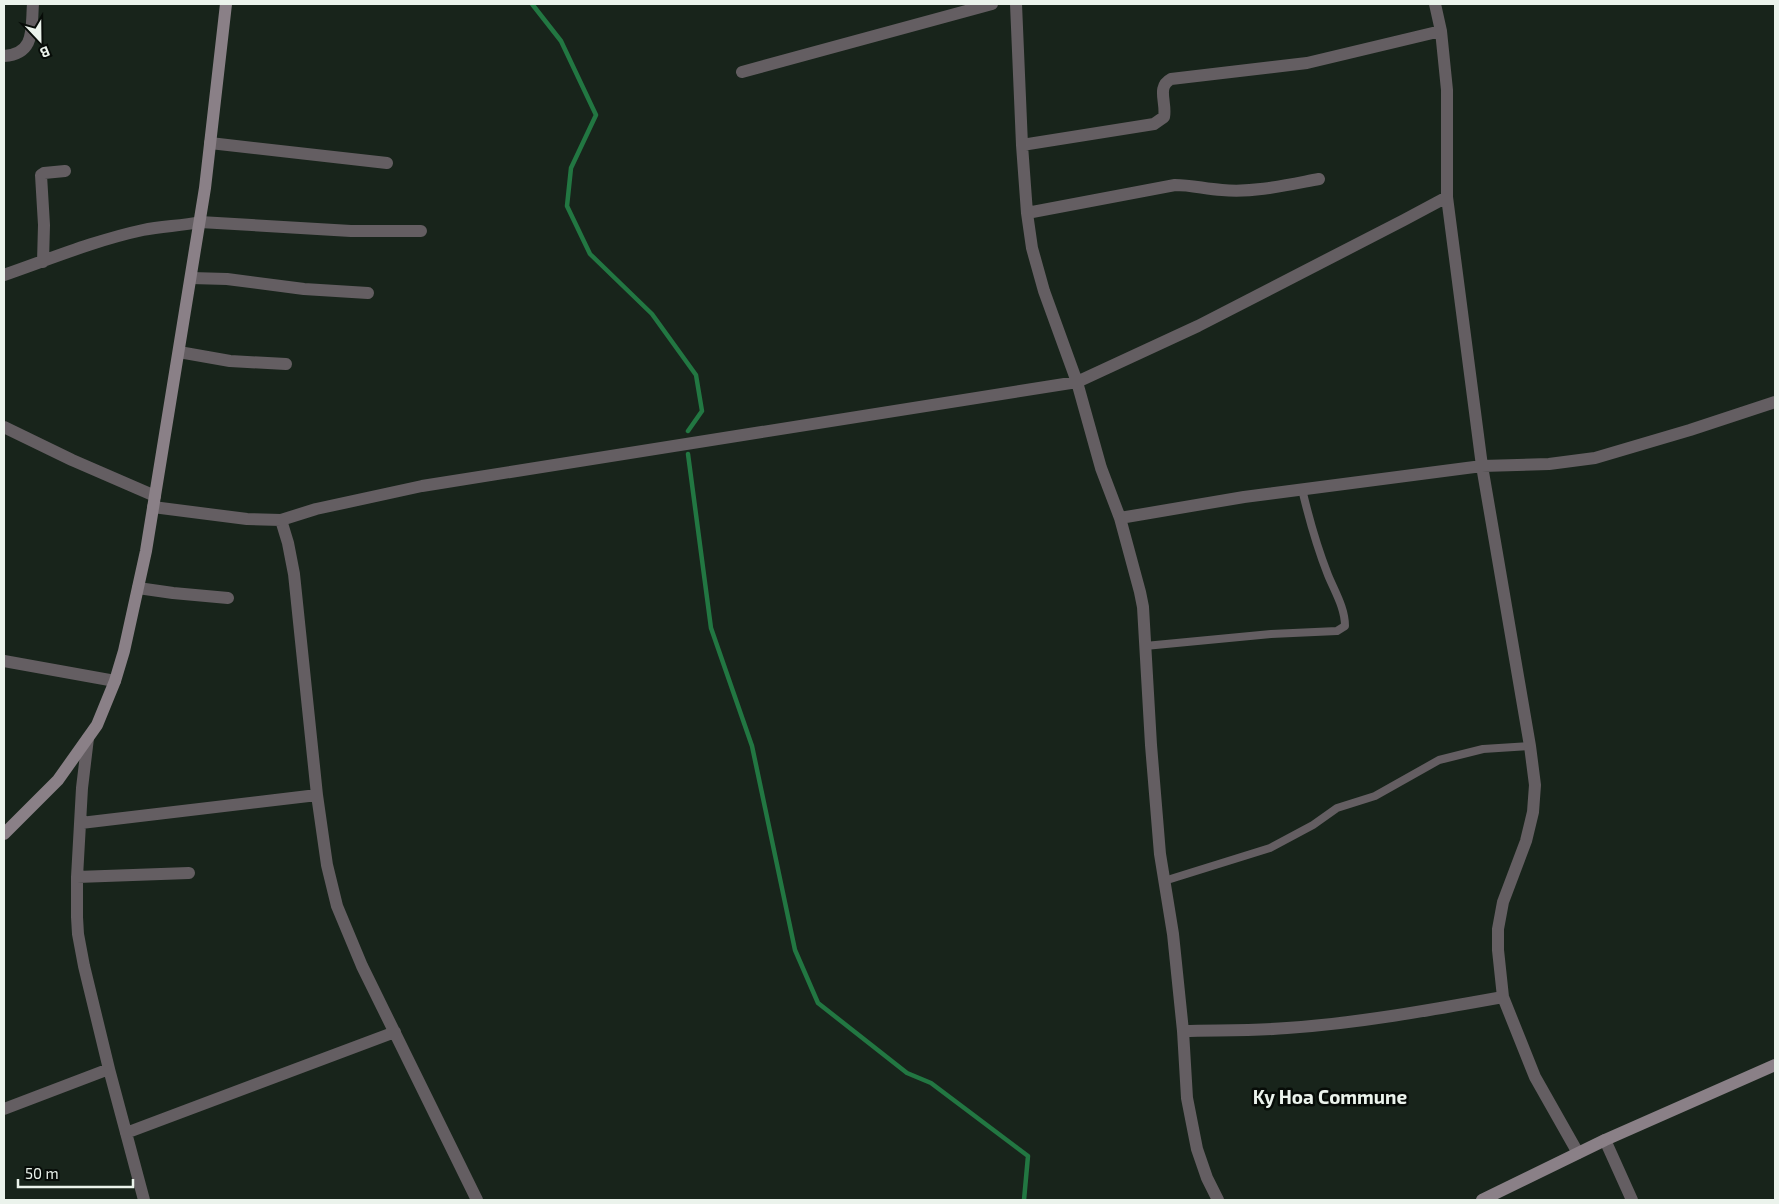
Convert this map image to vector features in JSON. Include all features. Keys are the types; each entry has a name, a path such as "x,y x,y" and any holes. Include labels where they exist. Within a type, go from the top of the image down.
{"main road":[{"path":"4,834 58,780 88,738 96,725 115,681 124,651 154,502 200,222 226,4"},
{"path":"1482,1200 1605,1140 1775,1065"}],"street":[{"path":"4,56 16,55 26,47 30,39 32,4"},
{"path":"742,72 992,4"},
{"path":"1016,4 1022,145 1027,213 1032,248 1044,291 1077,382 1101,468 1120,518 1140,592 1150,745 1160,854 1173,934 1184,1031 1187,1098 1191,1124 1203,1168 1218,1200"},
{"path":"1435,4 1448,101 1447,197 1482,466 1535,785 1533,812 1526,841 1503,902 1498,929 1498,950 1503,997 1535,1077 1578,1153"},
{"path":"1022,145 1154,124 1164,117 1165,109 1162,89 1165,83 1171,79 1307,63 1440,31"},
{"path":"210,143 387,163"},
{"path":"43,262 44,225 41,176 44,173 65,171"},
{"path":"1027,213 1175,185 1191,185 1220,190 1246,190 1319,179"},
{"path":"4,428 154,502 247,519 281,520 316,510 422,486 1077,382 1198,326 1447,197"},
{"path":"4,275 78,249 142,230 200,222 351,231 421,231"},
{"path":"191,278 368,293"},
{"path":"179,352 230,361 286,364"},
{"path":"1120,518 1244,497 1482,466 1549,464 1595,458 1775,402"},
{"path":"281,520 294,574 317,795 327,865 337,906 362,966 477,1200"},
{"path":"138,588 228,598"},
{"path":"4,661 115,681"},
{"path":"88,738 82,788 77,876 78,934 109,1069 144,1200"},
{"path":"81,824 317,795"},
{"path":"77,876 189,873"},
{"path":"1184,1031 1311,1026 1415,1013 1503,997"},
{"path":"126,1133 395,1032"},
{"path":"4,1109 109,1069"},
{"path":"1605,1140 1632,1200"}],"lane":[{"path":"1145,646 1271,634 1337,632 1346,626 1345,615 1310,523 1302,489"},
{"path":"1164,881 1270,848 1313,825 1337,808 1375,796 1439,760 1483,749 1530,746"}],"waterway":[{"path":"532,4 561,41 596,115 571,168 567,206 590,254 652,314 696,375 702,411 688,431"},
{"path":"688,454 711,628 752,746 795,950 818,1003 907,1073 931,1083 1028,1156 1024,1200"}],"district":[{"name":"Ky Hoa Commune","path":"1330,1096"}]}
